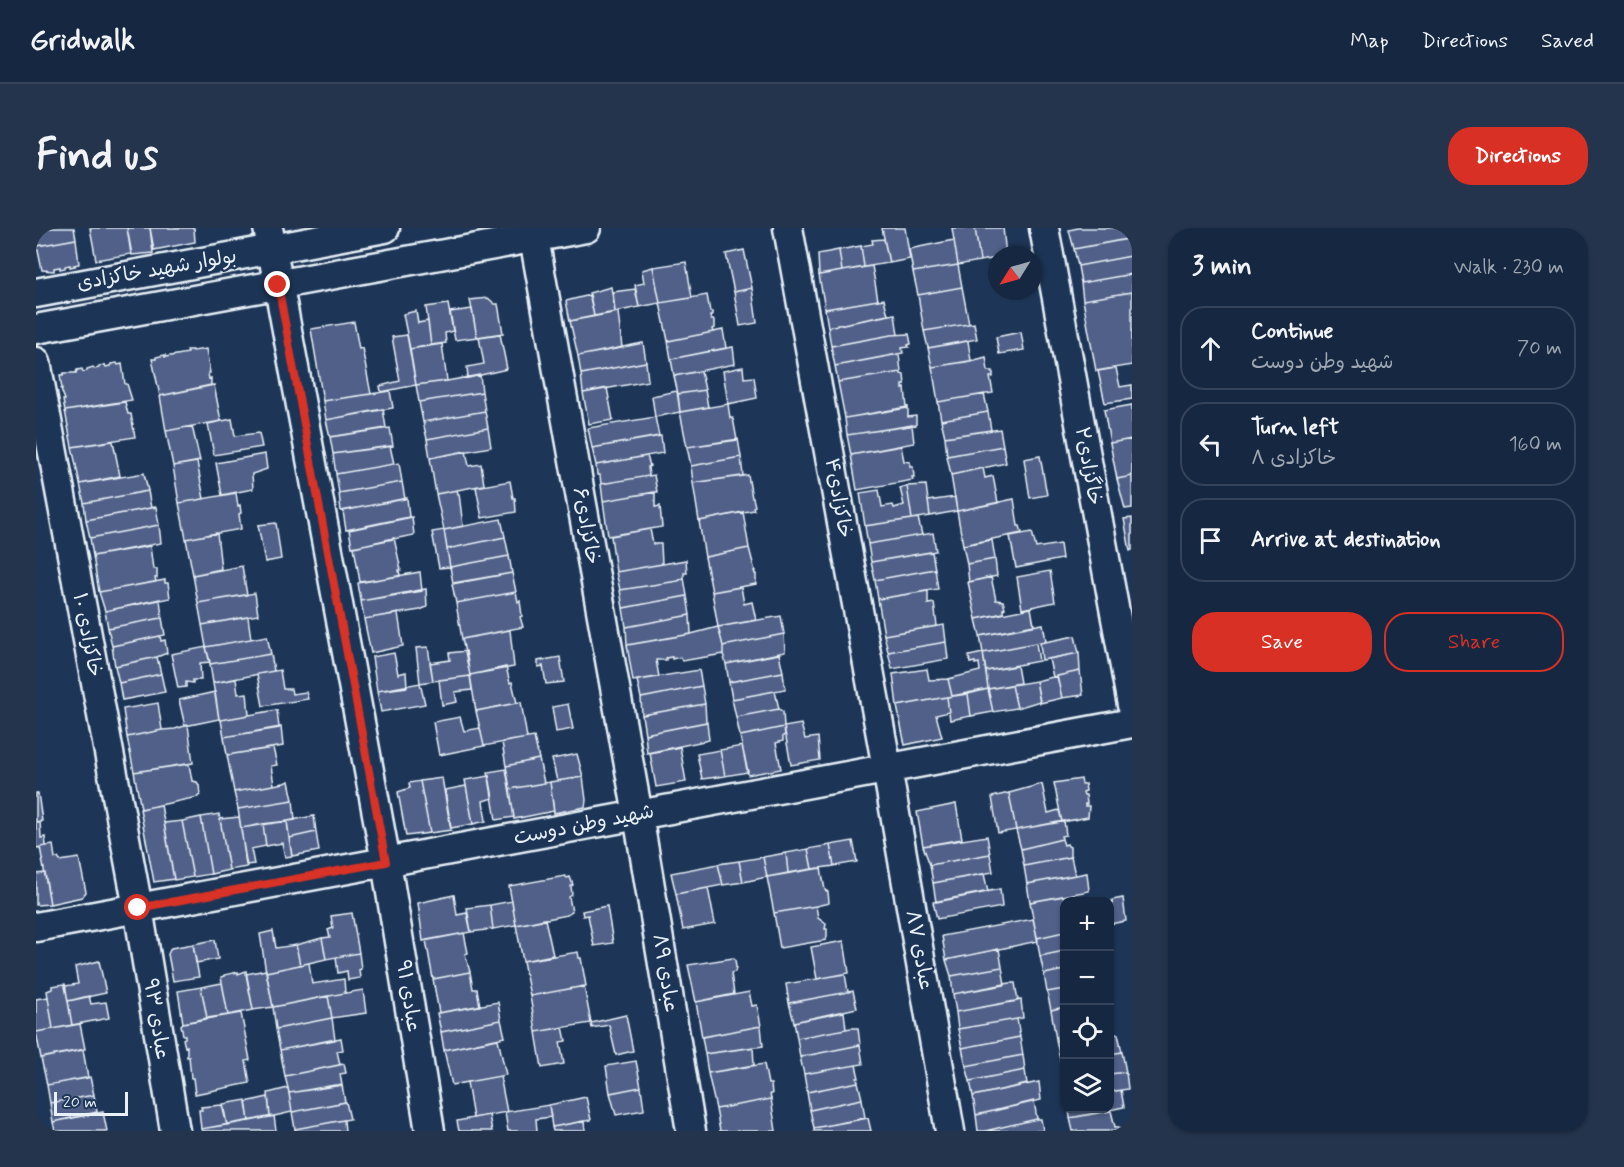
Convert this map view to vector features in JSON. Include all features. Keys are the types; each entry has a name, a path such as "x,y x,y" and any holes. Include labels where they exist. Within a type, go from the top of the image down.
{"street":[{"name":"بولوار شهید خاکزادی","path":"36,293 270,238 385,228"},
{"path":"36,329 586,228"},
{"name":"خاکزادی۴","path":"788,228 887,768"},
{"name":"خاگزادی۲","path":"1044,228 1132,705"},
{"name":"عبادی ۹۱","path":"270,238 386,862 430,1131"},
{"name":"خاکزادی۶","path":"534,238 638,815"},
{"name":"خاکزادی ۱۰","path":"36,362 138,908"},
{"name":"شهید وطن دوست","path":"36,927 1132,723"},
{"name":"عبادی ۸۷","path":"887,768 950,1131"},
{"name":"عبادی ۸۹","path":"638,815 691,1131"},
{"name":"عبادی ۹۳","path":"138,908 175,1131"}],"building":[{"path":"36,228 74,228 76,239 37,246"},
{"path":"90,228 127,228 131,254 96,260"},
{"path":"127,228 150,228 153,253 132,255"},
{"path":"150,228 194,228 195,242 154,250"},
{"path":"882,228 905,228 910,259 889,263"},
{"path":"952,228 975,228 980,261 958,265"},
{"path":"975,228 1003,228 1005,246 988,246 988,260 980,261"},
{"path":"1132,228 1132,238 1074,249 1069,230"},
{"path":"76,239 79,264 60,269 60,267 54,268 54,271 42,270 37,246"},
{"path":"884,239 889,263 864,267 861,246 873,244 872,240"},
{"path":"1128,239 1131,256 1078,266 1074,249"},
{"path":"954,240 958,265 913,272 909,249"},
{"path":"861,246 864,267 842,271 839,250"},
{"path":"744,250 752,288 734,292 726,254"},
{"path":"839,250 842,271 819,275 818,254"},
{"path":"1132,256 1132,274 1081,283 1078,266"},
{"path":"686,262 692,298 660,303 653,267"},
{"path":"958,265 962,287 918,295 913,272"},
{"path":"872,266 878,300 825,309 819,275"},
{"path":"653,267 660,303 639,307 635,285 644,283 642,270"},
{"path":"1132,274 1132,292 1083,300 1081,283"},
{"path":"611,287 615,312 594,316 589,293"},
{"path":"962,287 969,324 924,331 918,295"},
{"path":"752,288 757,323 740,326 734,292"},
{"path":"635,289 639,307 615,312 613,292"},
{"path":"1132,292 1132,365 1096,371 1083,300"},
{"path":"590,295 594,316 570,321 566,301"},
{"path":"707,295 710,312 712,312 711,320 714,320 713,332 668,341 660,303"},
{"path":"488,298 498,304 503,333 477,337 470,300"},
{"path":"884,299 888,315 828,327 825,309"},
{"path":"448,304 453,331 445,333 446,343 431,345 426,307"},
{"path":"472,309 477,337 455,340 450,312"},
{"path":"416,311 418,323 428,321 431,345 410,349 403,314"},
{"path":"618,312 622,348 578,356 570,321"},
{"path":"895,314 898,335 831,346 828,327"},
{"path":"354,322 359,349 362,348 371,394 323,401 311,329"},
{"path":"974,323 977,339 928,348 924,331"},
{"path":"723,330 726,348 671,359 668,341"},
{"path":"1021,332 1024,350 999,354 996,337"},
{"path":"500,334 507,369 468,378 467,367 484,364 479,337"},
{"path":"909,334 911,344 908,345 909,347 902,348 903,353 835,366 831,346"},
{"path":"407,335 416,385 381,392 380,386 400,381 392,337"},
{"path":"968,341 971,361 932,367 928,348"},
{"path":"643,343 646,362 581,374 578,356"},
{"path":"442,344 447,381 416,385 410,349"},
{"path":"733,347 735,364 674,376 671,359"},
{"path":"206,349 211,385 160,396 152,359 165,355 165,357 188,353 187,350"},
{"path":"899,354 901,372 838,382 835,366"},
{"path":"986,357 988,371 993,371 993,377 990,377 993,393 938,402 932,367"},
{"path":"646,362 648,381 583,393 581,374"},
{"path":"117,363 122,364 125,384 127,384 132,400 65,411 60,375 76,373 77,370 82,369 83,372 93,367 95,369 99,366 105,365 106,367"},
{"path":"743,367 744,378 754,377 757,398 728,404 723,371"},
{"path":"1116,368 1120,387 1132,385 1132,399 1105,403 1098,371"},
{"path":"701,371 705,390 678,394 674,376"},
{"path":"901,372 904,375 903,389 905,388 907,408 845,418 838,382"},
{"path":"480,375 482,392 419,402 416,385"},
{"path":"214,385 221,421 166,431 160,396"},
{"path":"607,388 613,420 589,424 583,393"},
{"path":"705,390 708,407 680,412 678,394"},
{"path":"390,391 393,408 326,420 323,401"},
{"path":"677,391 680,412 655,417 652,396"},
{"path":"482,392 485,411 423,422 419,402"},
{"path":"984,394 988,412 941,420 938,402"},
{"path":"125,402 128,414 131,414 135,437 72,447 65,411"},
{"path":"728,404 737,440 687,447 680,412"},
{"path":"1132,405 1132,439 1110,443 1104,410"},
{"path":"908,407 908,417 916,416 916,425 847,435 845,418"},
{"path":"383,409 386,428 330,437 326,420"},
{"path":"485,411 488,428 427,439 423,422"},
{"path":"988,412 991,430 945,437 941,420"},
{"path":"655,417 659,436 592,448 588,428"},
{"path":"232,419 235,436 259,433 262,447 214,455 208,424"},
{"path":"912,425 914,443 851,455 847,435"},
{"path":"192,426 200,461 173,466 166,431"},
{"path":"390,428 393,446 333,454 330,437"},
{"path":"488,428 491,447 430,458 427,439"},
{"path":"1000,429 1003,446 947,456 945,437"},
{"path":"661,436 663,453 596,465 592,448"},
{"path":"738,439 741,457 691,466 687,447"},
{"path":"1132,439 1132,476 1117,479 1110,443"},
{"path":"113,441 120,476 80,484 72,447"},
{"path":"390,446 394,464 336,474 333,454"},
{"path":"901,446 904,461 910,462 910,467 913,467 913,480 857,490 851,455"},
{"path":"1003,446 1006,463 951,475 947,456"},
{"path":"466,451 469,466 481,464 484,485 436,494 430,458"},
{"path":"265,454 267,469 252,474 253,489 222,495 216,463"},
{"path":"647,456 650,466 648,467 649,476 601,484 596,465"},
{"path":"1040,456 1047,495 1030,498 1024,459"},
{"path":"741,457 743,476 693,483 691,466"},
{"path":"197,462 204,499 179,503 173,466"},
{"path":"399,463 402,482 339,493 336,474"},
{"path":"983,468 985,478 993,476 998,503 957,511 951,475"},
{"path":"144,473 148,491 84,503 80,484"},
{"path":"654,475 657,492 603,501 601,484"},
{"path":"748,475 754,510 699,521 693,483"},
{"path":"1132,476 1132,508 1125,509 1117,479"},
{"path":"510,481 516,512 482,518 476,487"},
{"path":"402,482 405,499 341,511 339,493"},
{"path":"926,485 930,516 912,519 907,486"},
{"path":"907,486 912,519 865,526 860,493 879,490 882,507 893,505 894,508 904,505 900,488"},
{"path":"457,490 463,526 444,530 436,494"},
{"path":"148,491 151,508 86,520 84,503"},
{"path":"655,492 655,507 660,506 662,527 608,536 603,501"},
{"path":"236,493 238,506 240,505 241,529 186,539 179,503"},
{"path":"955,497 957,511 930,516 928,501"},
{"path":"407,498 409,517 346,530 343,511"},
{"path":"1014,499 1018,526 1022,533 963,545 957,511"},
{"path":"156,507 159,525 90,538 86,520"},
{"path":"743,512 749,548 705,557 699,521"},
{"path":"412,517 414,535 352,547 349,530"},
{"path":"918,518 922,535 868,544 865,526"},
{"path":"1132,518 1132,550 1130,551 1124,519"},
{"path":"501,519 505,537 447,549 444,530"},
{"path":"276,523 281,559 265,562 258,525"},
{"path":"159,525 161,543 93,556 90,538"},
{"path":"650,529 653,544 661,544 662,564 616,572 611,536"},
{"path":"444,530 450,567 439,568 432,532"},
{"path":"1032,532 1036,548 1060,544 1062,559 1016,568 1010,536"},
{"path":"217,533 221,569 193,575 186,539"},
{"path":"933,533 936,551 871,562 868,544"},
{"path":"505,537 509,556 450,567 447,549"},
{"path":"394,538 401,570 399,570 400,576 360,582 354,547"},
{"path":"992,540 995,559 967,564 963,545"},
{"path":"150,546 153,569 157,569 156,582 99,592 93,556"},
{"path":"749,548 756,574 756,584 712,592 705,557"},
{"path":"932,552 935,569 875,580 871,562"},
{"path":"509,556 512,573 453,583 450,567"},
{"path":"995,559 997,576 969,582 967,564"},
{"path":"686,560 687,573 684,573 684,578 678,581 620,590 616,572"},
{"path":"242,566 247,595 198,603 193,575"},
{"path":"935,569 938,589 878,599 875,580"},
{"path":"1050,571 1055,602 1022,609 1017,577"},
{"path":"420,572 422,591 361,601 358,583"},
{"path":"512,573 516,592 456,603 452,584"},
{"path":"991,577 996,600 1003,601 1005,608 1003,613 976,619 968,582"},
{"path":"684,578 687,596 623,608 620,590 678,581"},
{"path":"165,580 165,583 168,583 170,598 105,611 99,592"},
{"path":"741,587 744,604 752,602 756,620 718,627 712,592"},
{"path":"426,589 427,607 364,619 361,601"},
{"path":"928,591 928,604 934,603 937,626 884,635 878,599"},
{"path":"516,592 518,602 520,601 522,616 520,617 523,627 462,639 456,603"},
{"path":"255,593 258,615 202,625 198,603"},
{"path":"687,596 690,615 626,627 623,608"},
{"path":"160,599 162,618 108,628 105,611"},
{"path":"1031,608 1034,625 980,636 976,619"},
{"path":"398,613 403,646 371,653 364,619"},
{"path":"690,615 691,634 627,645 626,627"},
{"path":"781,616 784,634 723,646 718,627"},
{"path":"248,617 251,639 206,647 202,625"},
{"path":"162,618 165,635 112,646 108,628"},
{"path":"1043,624 1046,641 983,653 980,636"},
{"path":"944,625 946,642 888,652 884,635"},
{"path":"718,627 723,654 682,661 680,657 656,660 659,677 633,681 627,645"},
{"path":"510,630 514,667 470,675 462,639"},
{"path":"784,634 785,652 726,664 723,646"},
{"path":"160,636 161,641 165,640 167,653 115,666 112,646"},
{"path":"267,636 271,654 210,664 206,647"},
{"path":"1075,636 1079,653 1042,660 1040,643"},
{"path":"946,642 948,659 892,669 888,652"},
{"path":"1036,643 1039,661 986,671 983,653"},
{"path":"206,647 210,662 200,663 201,680 193,680 193,683 186,682 186,687 178,688 171,654"},
{"path":"428,647 433,681 420,683 416,648"},
{"path":"466,651 470,676 433,681 430,663 450,660 449,653"},
{"path":"394,653 398,674 406,672 407,687 377,691 372,657"},
{"path":"983,653 988,689 952,696 948,679 980,671 979,663 970,663 969,656"},
{"path":"1079,653 1080,671 1053,677 1049,659"},
{"path":"271,654 274,671 213,683 210,664"},
{"path":"779,654 783,672 729,682 726,664"},
{"path":"157,657 161,674 119,683 115,666"},
{"path":"560,657 564,682 546,684 543,666 538,667 538,661"},
{"path":"1017,666 1020,683 988,689 986,671"},
{"path":"506,667 517,703 476,711 470,675"},
{"path":"927,669 929,680 948,679 952,696 897,706 893,674"},
{"path":"280,670 283,689 291,689 292,694 306,692 308,699 263,706 257,674"},
{"path":"699,670 702,686 641,698 637,680"},
{"path":"1080,671 1083,695 1062,698 1057,676"},
{"path":"783,672 785,689 732,699 729,682"},
{"path":"161,674 165,692 122,700 119,683"},
{"path":"470,676 472,690 455,692 457,702 442,705 439,680"},
{"path":"1057,676 1062,698 1040,703 1036,681"},
{"path":"236,679 238,694 247,693 249,715 221,720 213,683"},
{"path":"1036,681 1040,701 1017,708 1012,685"},
{"path":"420,683 425,704 381,712 377,691"},
{"path":"1012,685 1017,708 993,712 988,689"},
{"path":"702,686 705,704 642,715 641,698"},
{"path":"988,689 993,712 971,716 968,694"},
{"path":"775,691 779,709 736,717 732,699"},
{"path":"215,692 219,719 185,726 179,700"},
{"path":"968,694 971,716 950,720 947,697"},
{"path":"947,697 949,712 936,715 942,737 905,745 897,706"},
{"path":"521,702 527,738 484,746 476,711"},
{"path":"158,703 162,730 127,737 123,709"},
{"path":"568,704 573,729 556,732 552,707"},
{"path":"705,704 706,722 645,734 642,715"},
{"path":"779,709 783,712 784,727 740,736 736,717"},
{"path":"277,710 279,728 224,737 221,720"},
{"path":"460,717 464,731 480,728 484,746 439,755 433,722"},
{"path":"707,722 709,740 647,753 645,734"},
{"path":"801,724 805,739 818,737 820,760 791,765 784,727"},
{"path":"188,725 193,763 134,772 127,737"},
{"path":"281,727 283,746 227,755 224,737"},
{"path":"784,727 783,741 776,743 781,769 748,775 740,736"},
{"path":"534,737 539,759 506,766 502,742"},
{"path":"742,746 748,772 725,776 720,750"},
{"path":"680,747 686,782 656,787 650,753"},
{"path":"273,748 277,765 271,766 274,785 234,792 227,755"},
{"path":"720,750 725,776 702,779 697,754"},
{"path":"577,754 583,777 557,781 552,759"},
{"path":"539,759 544,783 510,789 506,766"},
{"path":"189,764 192,781 199,785 200,795 198,797 141,809 134,772"},
{"path":"506,769 514,817 496,820 488,772"},
{"path":"489,776 493,798 483,801 486,821 473,824 465,780"},
{"path":"583,777 585,807 554,813 550,782"},
{"path":"442,778 451,830 430,833 420,781"},
{"path":"1081,779 1082,784 1085,784 1086,791 1083,792 1086,795 1087,804 1085,806 1089,806 1088,817 1062,822 1054,783"},
{"path":"289,781 293,800 238,809 234,792"},
{"path":"420,781 430,833 406,836 398,792 410,788 409,783"},
{"path":"550,782 554,811 514,819 510,789"},
{"path":"1042,784 1048,813 1059,810 1062,822 1016,830 1009,793"},
{"path":"466,786 473,824 451,828 445,790"},
{"path":"36,793 38,793 42,821 36,822"},
{"path":"1009,793 1016,830 998,833 992,797"},
{"path":"293,800 295,820 241,828 238,809"},
{"path":"956,804 962,839 923,846 917,812"},
{"path":"161,805 174,879 154,882 140,809"},
{"path":"219,814 229,870 211,874 201,817"},
{"path":"314,816 316,832 289,838 287,821"},
{"path":"201,817 211,874 193,877 182,821"},
{"path":"239,817 247,867 229,870 220,819"},
{"path":"40,821 41,838 45,837 46,846 36,848 36,822"},
{"path":"182,821 193,877 174,880 164,823"},
{"path":"287,821 292,856 285,857 282,843 266,846 263,824"},
{"path":"1064,821 1066,835 1061,836 1062,839 1021,849 1016,830"},
{"path":"263,824 266,846 251,849 254,864 246,865 241,828"},
{"path":"316,832 319,851 292,856 289,838"},
{"path":"987,836 990,854 930,865 923,846"},
{"path":"1062,839 1064,845 1067,844 1070,847 1070,857 1024,866 1021,849"},
{"path":"853,841 857,862 834,866 830,845"},
{"path":"53,845 55,858 60,861 79,858 86,892 82,897 50,904 40,847"},
{"path":"830,845 834,866 812,869 808,849"},
{"path":"808,849 812,869 788,873 786,853"},
{"path":"786,853 788,873 767,877 763,857"},
{"path":"990,854 993,872 933,883 930,865"},
{"path":"763,857 767,877 743,882 739,861"},
{"path":"1071,857 1075,875 1027,884 1024,866"},
{"path":"739,861 743,882 723,885 718,864"},
{"path":"718,864 723,885 676,894 671,873"},
{"path":"821,868 829,903 774,913 767,877"},
{"path":"45,873 50,904 36,905 36,874"},
{"path":"1087,873 1089,891 1030,902 1027,884"},
{"path":"984,874 988,892 936,902 933,883"},
{"path":"570,877 573,885 571,886 572,895 569,897 572,912 516,925 509,886"},
{"path":"708,888 715,924 683,930 676,894"},
{"path":"1000,889 1002,907 937,919 933,902"},
{"path":"454,895 457,915 467,913 471,932 423,941 418,903"},
{"path":"1064,896 1060,897 1060,933 1037,938 1030,902"},
{"path":"1123,898 1126,921 1114,923 1114,900"},
{"path":"512,901 516,925 493,929 490,905"},
{"path":"490,905 493,929 471,932 467,908"},
{"path":"607,906 613,943 594,946 588,915 583,916 582,911"},
{"path":"816,906 818,918 826,924 826,940 780,948 774,913"},
{"path":"352,913 359,953 326,959 322,938 330,937 328,930 333,928 331,916"},
{"path":"545,919 553,955 523,961 516,925"},
{"path":"1033,919 1038,941 946,960 942,936"},
{"path":"273,931 276,948 296,945 300,965 266,972 260,934"},
{"path":"464,933 468,953 465,954 470,972 433,979 426,940"},
{"path":"1060,933 1060,952 1040,956 1037,938"},
{"path":"322,938 326,959 300,965 296,945"},
{"path":"215,940 218,959 196,963 193,944"},
{"path":"844,941 849,973 817,979 811,947"},
{"path":"193,944 199,977 173,981 168,954 171,948"},
{"path":"999,949 1002,967 951,976 946,960"},
{"path":"578,952 586,986 530,996 523,961"},
{"path":"1060,952 1060,971 1044,974 1040,956"},
{"path":"359,953 360,978 348,980 347,971 338,973 336,957"},
{"path":"733,958 736,967 735,972 731,973 734,994 696,1002 688,965"},
{"path":"99,961 106,993 68,1001 65,986 78,984 75,967"},
{"path":"309,963 312,984 344,979 345,993 273,1007 266,972"},
{"path":"1002,967 1005,985 953,994 951,976"},
{"path":"266,970 273,1007 253,1010 246,974"},
{"path":"246,971 253,1010 228,1015 221,977"},
{"path":"1060,971 1060,990 1047,992 1044,974"},
{"path":"470,972 473,989 477,989 480,1006 439,1013 433,979"},
{"path":"845,974 848,992 789,1003 786,984"},
{"path":"222,983 228,1015 207,1018 201,987"},
{"path":"1015,983 1018,1001 956,1012 953,994"},
{"path":"65,984 72,1025 53,1029 47,991 52,989 52,986"},
{"path":"584,986 591,1023 536,1032 530,996"},
{"path":"201,987 207,1018 183,1023 178,991"},
{"path":"363,990 366,1013 332,1018 328,996"},
{"path":"1060,990 1060,1008 1051,1010 1047,992"},
{"path":"853,991 857,1008 794,1022 789,1003"},
{"path":"749,992 752,1006 757,1005 761,1026 702,1037 696,1002"},
{"path":"89,996 91,1004 106,1002 109,1018 72,1025 68,1001"},
{"path":"328,996 332,1018 276,1029 273,1007"},
{"path":"48,997 53,1029 36,1032 36,999"},
{"path":"1021,1000 1023,1018 958,1029 956,1012"},
{"path":"498,1002 501,1020 441,1032 437,1013"},
{"path":"1060,1008 1060,1045 1057,1045 1051,1010"},
{"path":"844,1012 846,1029 797,1038 794,1022"},
{"path":"241,1013 250,1060 246,1061 250,1083 195,1094 189,1056 187,1057 187,1046 185,1047 183,1039 185,1035 183,1035 181,1025"},
{"path":"626,1015 633,1051 616,1055 609,1025 592,1028 591,1023"},
{"path":"332,1018 335,1040 280,1050 276,1029"},
{"path":"1017,1019 1020,1037 962,1048 958,1029"},
{"path":"501,1020 505,1037 444,1050 441,1032"},
{"path":"80,1024 85,1049 41,1058 36,1032"},
{"path":"761,1026 763,1046 705,1054 702,1037"},
{"path":"563,1027 566,1041 560,1042 564,1064 542,1068 536,1032"},
{"path":"858,1028 860,1045 800,1057 797,1038"},
{"path":"1114,1034 1118,1034 1122,1052 1114,1053"},
{"path":"1020,1037 1023,1055 966,1066 962,1048"},
{"path":"341,1038 343,1050 337,1051 340,1065 285,1076 280,1050"},
{"path":"498,1039 506,1075 452,1085 444,1050"},
{"path":"860,1045 863,1064 804,1074 800,1057"},
{"path":"753,1047 754,1065 708,1073 705,1054"},
{"path":"83,1050 88,1078 47,1085 41,1058"},
{"path":"1122,1052 1126,1072 1114,1074 1114,1053"},
{"path":"1023,1055 1025,1070 970,1081 966,1066"},
{"path":"636,1061 641,1087 610,1093 606,1066"},
{"path":"344,1064 346,1073 340,1074 342,1085 289,1093 285,1076"},
{"path":"764,1064 768,1084 771,1084 771,1099 716,1109 708,1073"},
{"path":"856,1065 858,1082 807,1092 804,1074"},
{"path":"1025,1070 1027,1084 973,1096 970,1081"},
{"path":"1126,1072 1128,1089 1114,1091 1114,1074"},
{"path":"500,1076 507,1112 473,1118 467,1082"},
{"path":"90,1077 94,1095 50,1103 47,1085"},
{"path":"858,1082 862,1099 810,1110 807,1092"},
{"path":"1039,1082 1041,1100 976,1115 973,1096"},
{"path":"342,1085 345,1102 292,1112 289,1093"},
{"path":"641,1087 644,1110 616,1115 610,1093"},
{"path":"288,1088 292,1112 270,1117 268,1093"},
{"path":"1121,1090 1124,1107 1114,1109 1114,1091"},
{"path":"94,1095 97,1112 53,1122 50,1103"},
{"path":"268,1097 270,1117 249,1121 246,1102"},
{"path":"586,1097 591,1120 552,1127 549,1105"},
{"path":"771,1099 776,1131 720,1131 716,1109"},
{"path":"862,1099 865,1118 814,1128 810,1110"},
{"path":"246,1100 249,1121 227,1125 223,1104"},
{"path":"1034,1101 1037,1119 978,1131 976,1115"},
{"path":"346,1102 350,1119 295,1129 292,1112"},
{"path":"222,1105 227,1125 201,1129 199,1110 202,1110 201,1107"},
{"path":"549,1105 551,1117 536,1119 537,1131 508,1131 505,1112"},
{"path":"103,1112 107,1131 55,1131 53,1122"},
{"path":"1070,1113 1095,1113 1070,1118"},
{"path":"1112,1113 1115,1127 1123,1131 1073,1131 1070,1118"},
{"path":"489,1115 492,1131 459,1131 457,1121"},
{"path":"274,1116 276,1131 202,1131 201,1129"},
{"path":"868,1118 871,1131 814,1131 814,1128"},
{"path":"1041,1119 1043,1131 985,1131"},
{"path":"344,1120 345,1131 295,1131 295,1129"},
{"path":"584,1121 585,1131 553,1131 552,1127"}],"route":[{"path":"138,908 386,862 278,285"}]}
